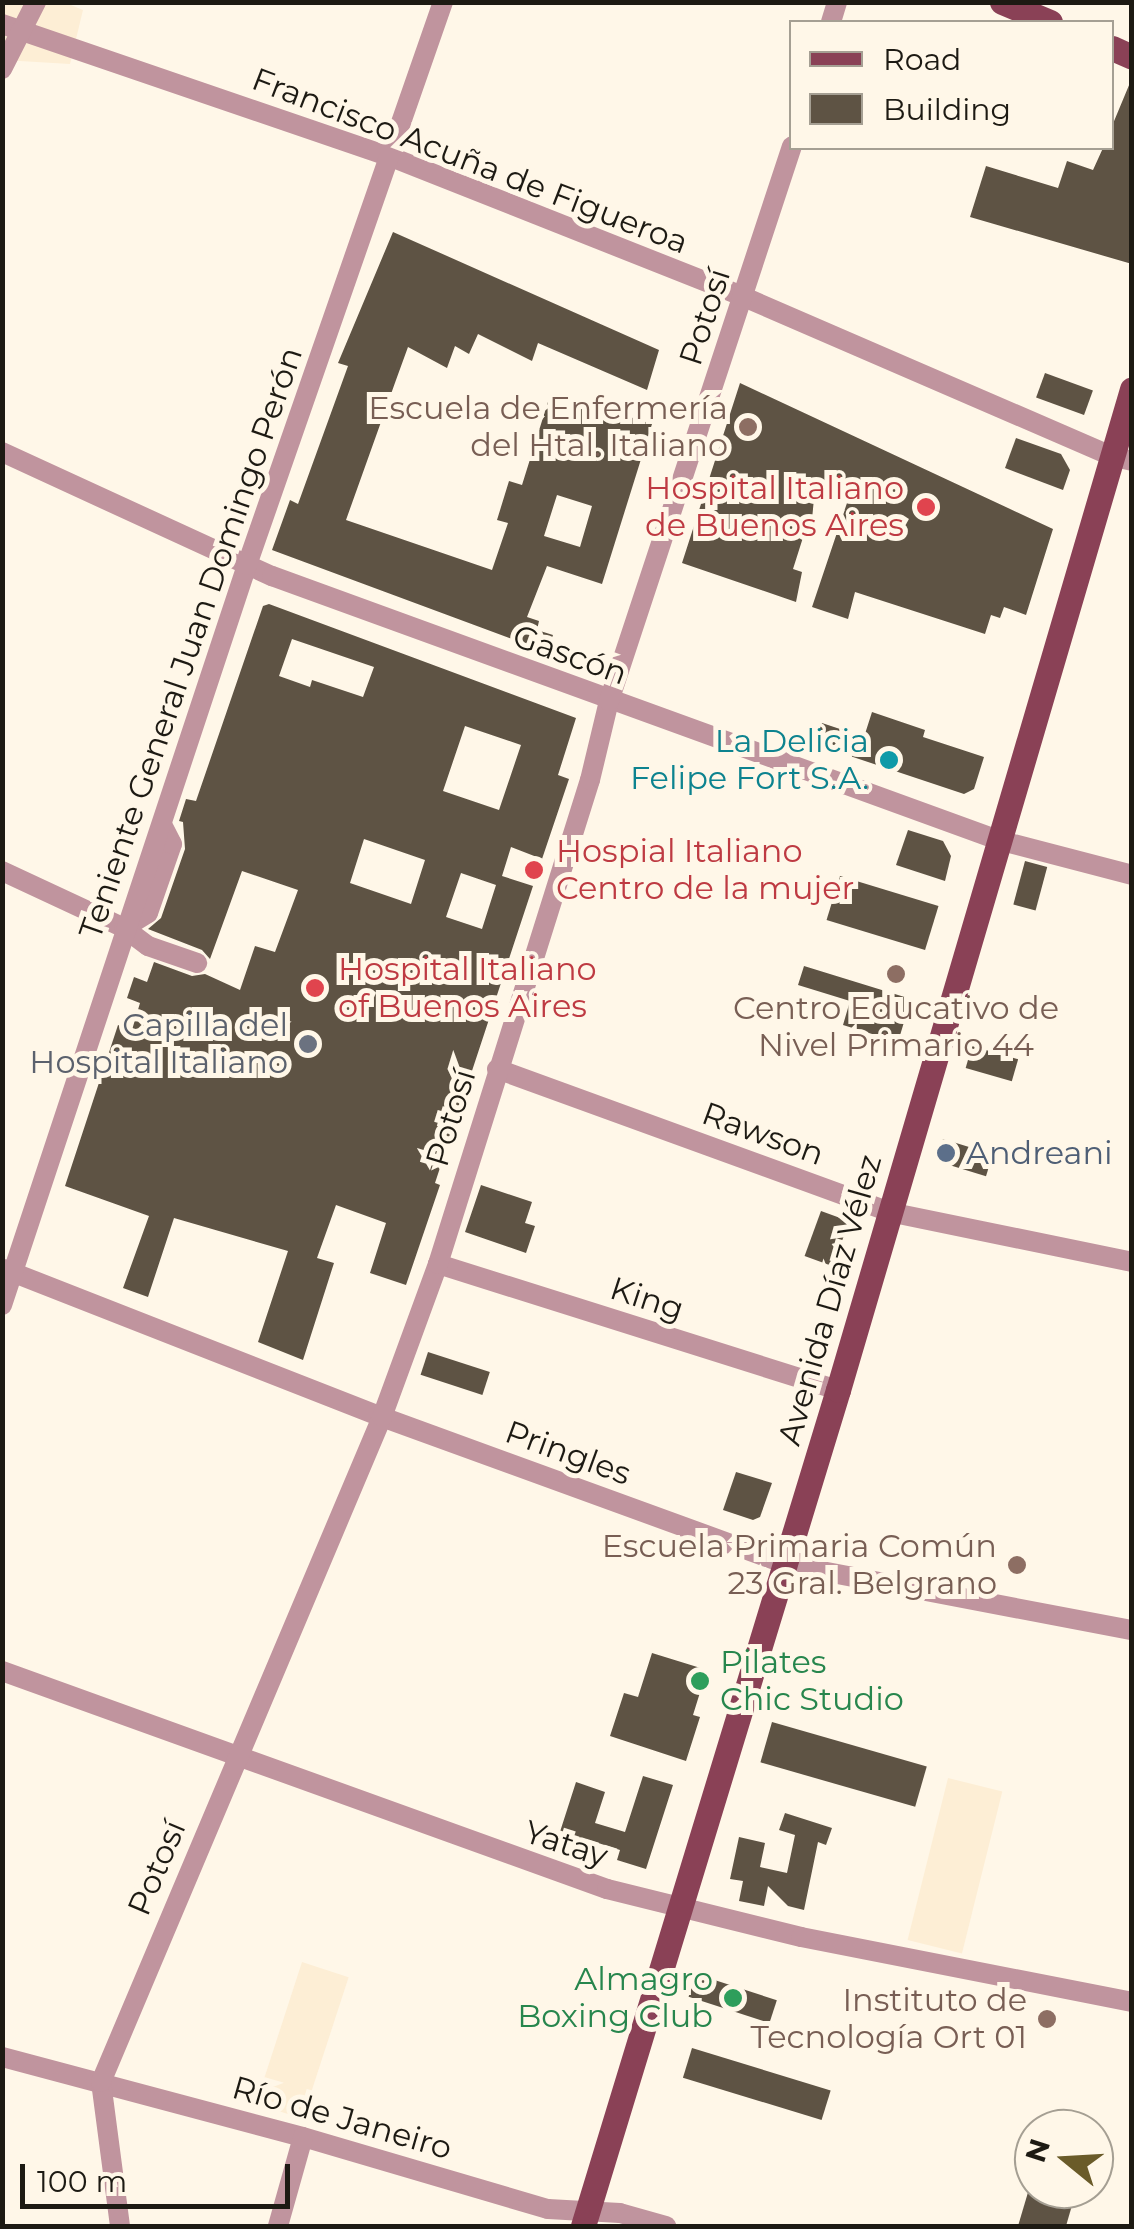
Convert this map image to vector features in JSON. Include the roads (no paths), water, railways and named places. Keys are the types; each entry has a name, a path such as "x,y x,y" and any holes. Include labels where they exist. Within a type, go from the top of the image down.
{"main road":[{"path":"1002,2 1045,20"},
{"name":"Avenida Díaz Vélez","path":"585,2219 838,1390 998,840 1122,459 1132,390"}],"street":[{"path":"2,69 12,29 36,2"},
{"name":"Teniente General Juan Domingo Perón","path":"2,1305 8,1270 443,2"},
{"name":"Francisco Acuña de Figueroa","path":"12,29 390,157 744,297 1122,459"},
{"name":"Potosí","path":"100,2082 382,1416 438,1264 590,780 609,701 791,150"},
{"name":"Gascón","path":"2,452 247,566 998,840 1132,874"},
{"path":"2,871 124,928 148,946 197,963"},
{"name":"Rawson","path":"497,1069 889,1212 1132,1262"},
{"name":"King","path":"438,1264 838,1390"},
{"name":"Pringles","path":"8,1270 382,1416 785,1564 1132,1630"},
{"name":"Yatay","path":"2,1671 527,1864 680,1909 894,1957 1132,2002"},
{"name":"Río de Janeiro","path":"2,2058 303,2137 585,2219 620,2213 666,2226"},
{"path":"100,2082 120,2226"},
{"path":"278,2226 303,2137"}],"place":[{"name":"Escuela de Enfermería del Htal. Italiano","path":"748,427"},
{"name":"Hospital Italiano de Buenos Aires","path":"926,507"},
{"name":"La Delicia Felipe Fort S.A.","path":"889,760"},
{"name":"Hospial Italiano Centro de la mujer","path":"534,870"},
{"name":"Centro Educativo de Nivel Primario 44","path":"896,974"},
{"name":"Hospital Italiano of Buenos Aires","path":"315,988"},
{"name":"Capilla del Hospital Italiano","path":"308,1044"},
{"name":"Andreani","path":"946,1153"},
{"name":"Escuela Primaria Común 23 Gral. Belgrano","path":"1017,1565"},
{"name":"Pilates Chic Studio","path":"700,1681"},
{"name":"Almagro Boxing Club","path":"733,1998"},
{"name":"Instituto de Tecnología Ort 01","path":"1047,2019"}]}
